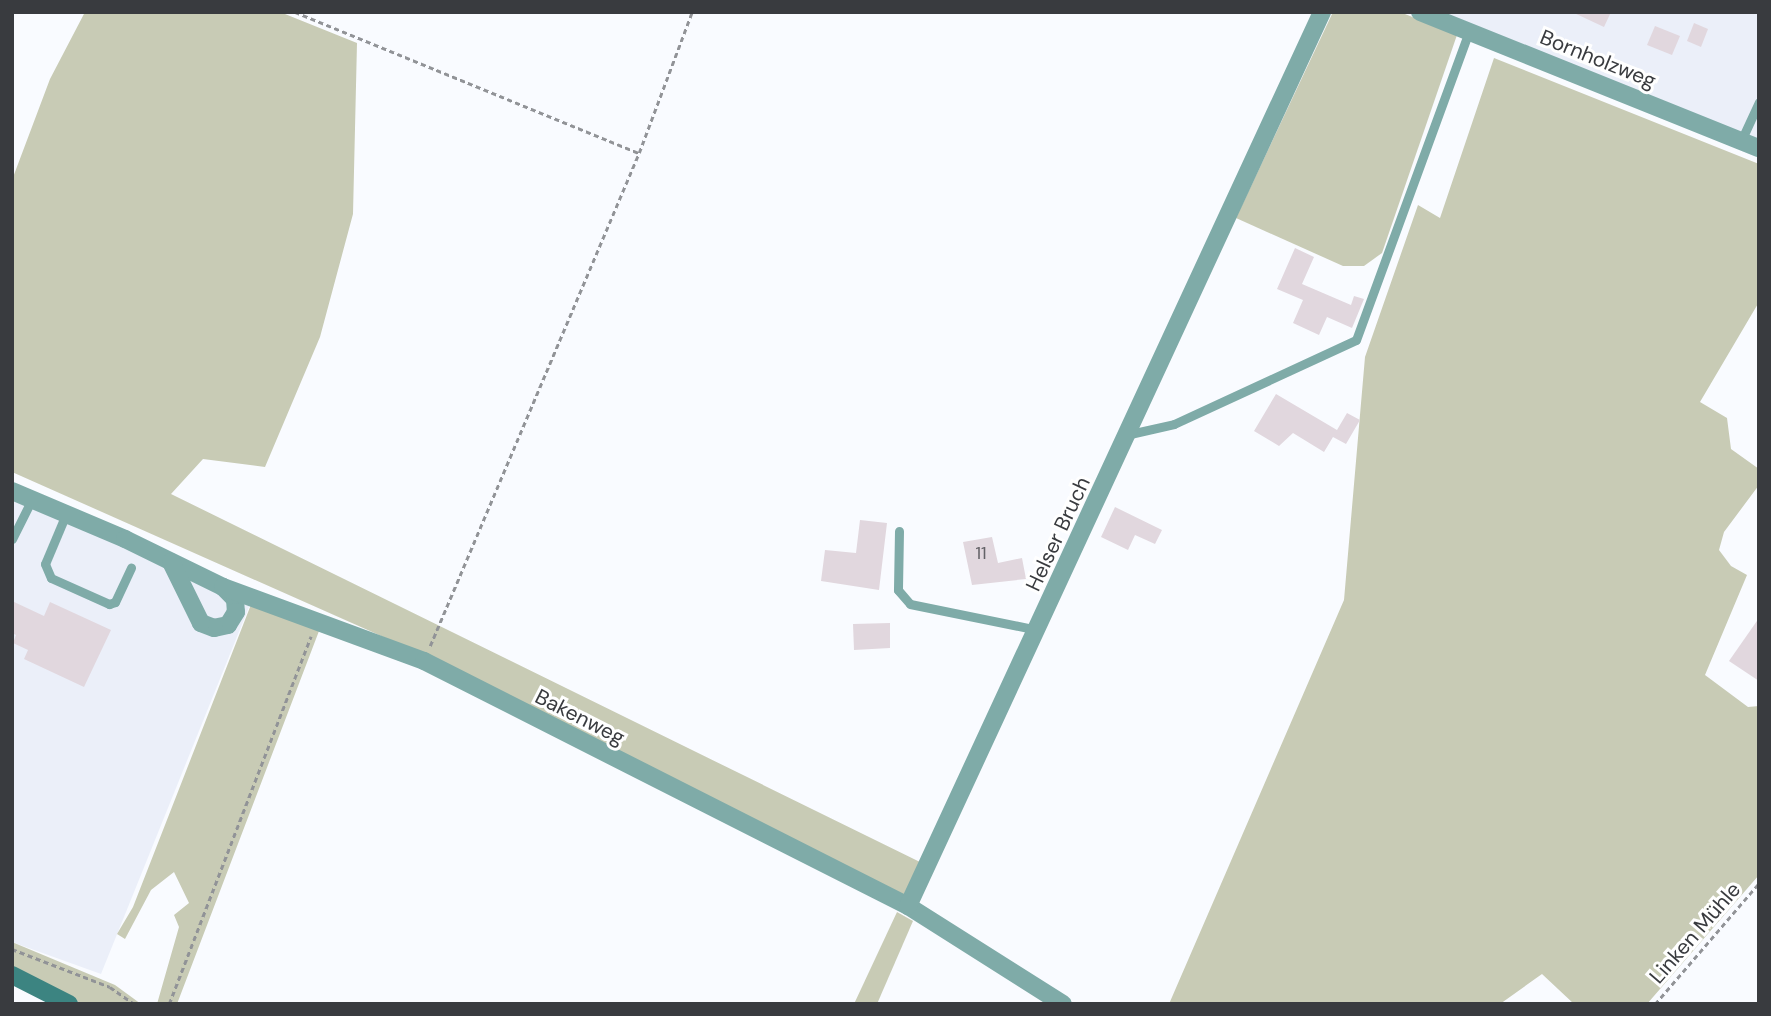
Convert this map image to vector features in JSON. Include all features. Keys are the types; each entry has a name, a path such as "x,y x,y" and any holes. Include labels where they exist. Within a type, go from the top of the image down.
{"street":[{"name":"Helser Bruch","path":"908,906 1130,434 1322,12"},
{"name":"Bornholzweg","path":"1420,12 1759,148"},
{"name":"Bakenweg","path":"12,491 223,587 316,619 424,661 908,906"},
{"path":"170,562 201,623 214,628 228,625 236,612 235,599 223,587"},
{"path":"908,906 1063,1004"},
{"path":"12,975 69,1004"}],"lane":[{"path":"1130,434 1174,424 1356,340 1469,32"},
{"path":"1741,141 1759,102"},
{"path":"12,539 32,499"},
{"path":"66,514 45,564 51,578 109,604 115,602 131,567"},
{"path":"899,531 898,590 910,604 1039,630"}],"path":[{"path":"295,12 639,153"},
{"path":"424,661 639,153 692,12"},
{"path":"169,1004 316,619"},
{"name":"Linken Mühle","path":"1655,1004 1759,883"},
{"path":"12,949 110,987 134,1004"}],"shaded area":[{"path":"1759,12 1759,140 1445,14"},
{"path":"12,498 253,597 101,974 12,942"}],"green space":[{"path":"85,12 280,12 357,43 353,214 320,337 265,467 203,459 171,494 922,863 907,898 433,659 12,472 12,180 50,79"},
{"path":"1333,12 1400,12 1457,35 1382,253 1364,266 1343,266 1236,218"},
{"path":"1494,58 1759,164 1759,302 1700,402 1727,418 1731,449 1759,469 1759,485 1724,532 1719,550 1731,566 1747,575 1705,675 1748,707 1759,706 1759,875 1647,1004 1574,1004 1542,974 1500,1004 1169,1004 1344,600 1365,357 1418,205 1440,218"},
{"path":"252,602 319,631 177,1004 157,1004 179,927 174,915 189,903 174,872 151,890 125,939 117,934 133,907"},
{"path":"897,912 913,921 877,1004 854,1004"},
{"path":"12,942 115,985 141,1004 82,1004 12,966"}],"building":[{"path":"1572,12 1611,12 1604,27"},
{"path":"1694,23 1708,29 1701,47 1687,41"},
{"path":"1655,26 1680,36 1672,55 1647,45"},
{"path":"1295,248 1314,257 1302,284 1351,305 1354,296 1364,299 1352,328 1327,317 1319,335 1293,323 1303,300 1277,289"},
{"path":"1276,394 1337,430 1347,413 1360,420 1346,444 1333,437 1324,452 1293,433 1279,446 1254,431"},
{"path":"1115,507 1162,530 1155,544 1135,535 1128,550 1101,537"},
{"path":"860,520 887,523 879,590 821,581 825,550 856,553"},
{"path":"992,537 998,563 1022,558 1026,579 972,585 963,542"},
{"path":"12,601 44,616 50,602 111,630 84,687 24,659 28,650 13,643 16,635 12,633"},
{"path":"1759,618 1759,681 1729,661"},
{"path":"890,623 890,648 854,650 853,624"}]}
